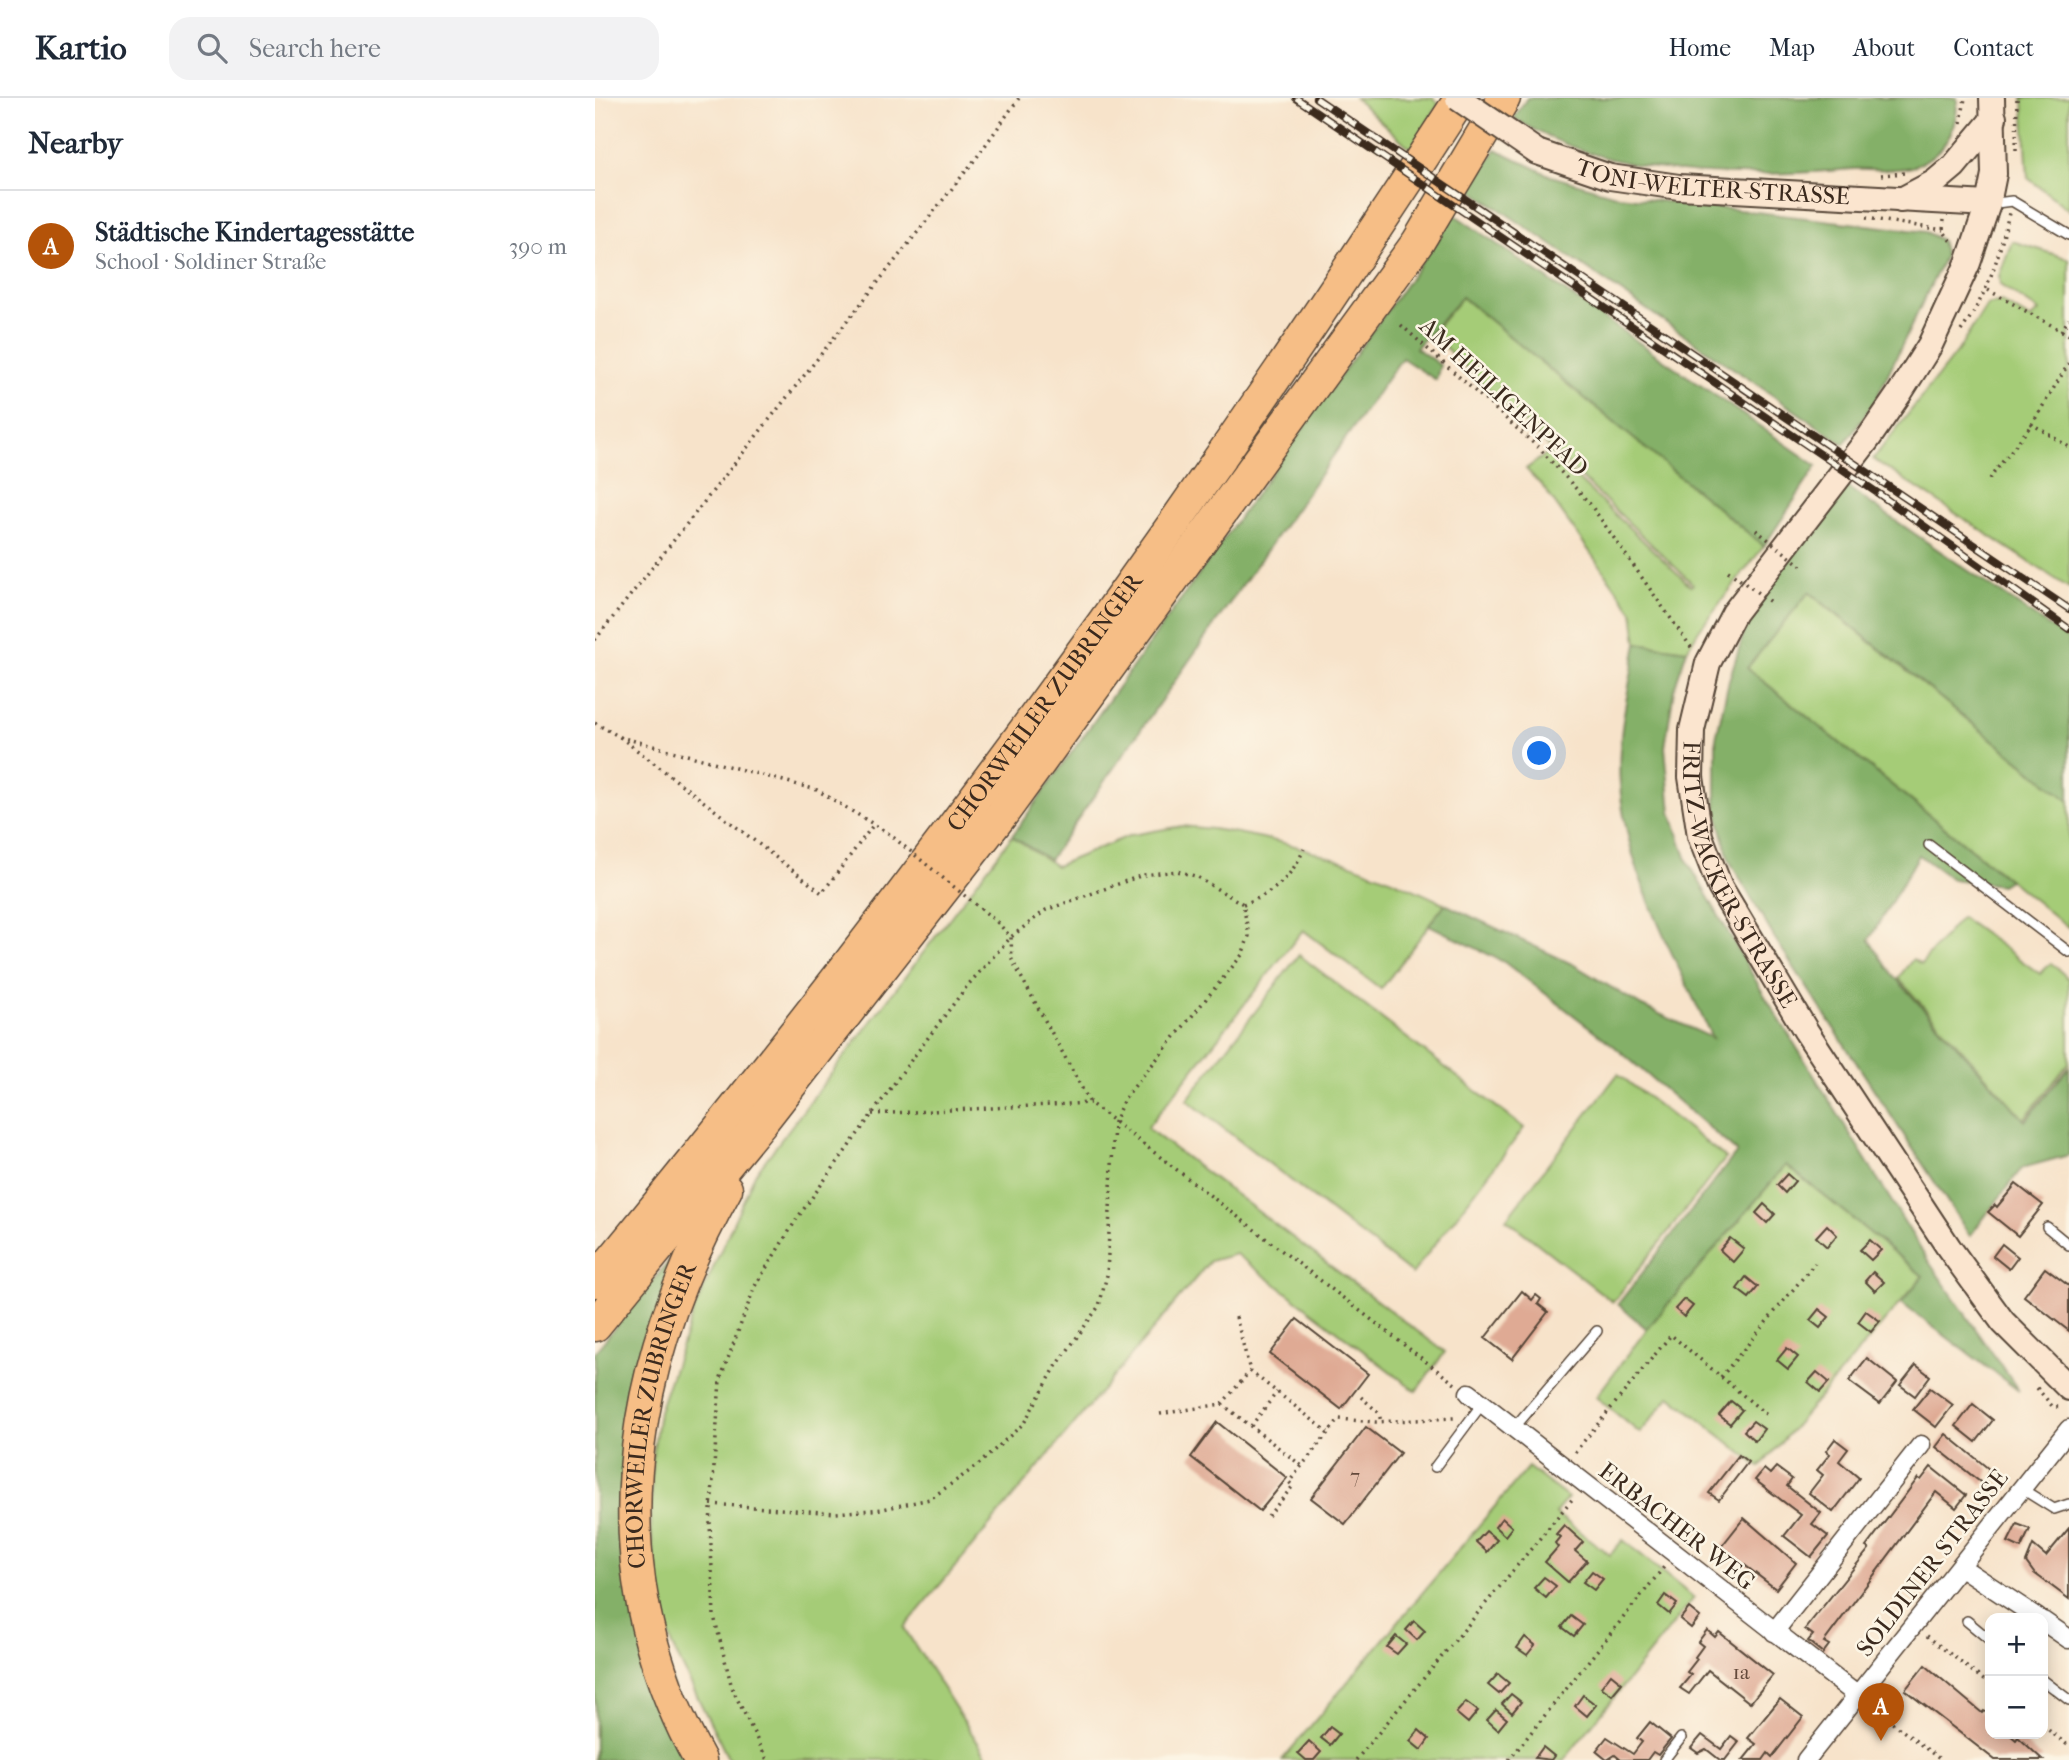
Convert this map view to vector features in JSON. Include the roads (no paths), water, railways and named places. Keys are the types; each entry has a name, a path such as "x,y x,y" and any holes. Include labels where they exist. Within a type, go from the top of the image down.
{"highway":[{"name":"CHORWEILER ZUBRINGER","path":"595,1281 744,1101 973,804 1233,439 1459,98"},
{"name":"CHORWEILER ZUBRINGER","path":"595,1325 764,1120 1002,814 1418,242 1504,98"},
{"name":"CHORWEILER ZUBRINGER","path":"700,1760 661,1673 640,1589 632,1520 638,1424 654,1357 703,1230 764,1120"}],"street":[{"name":"TONI-WELTER-STRASSE","path":"1459,98 1537,152 1610,177 1679,187 1947,204 1988,204"},
{"path":"1901,200 1935,182 1954,166 1993,108"},
{"name":"FRITZ-WACKER-STRASSE","path":"1993,108 1994,174 1988,204 1968,263 1930,345 1868,439 1734,614 1708,663 1692,730 1691,777 1700,836 1720,887 1806,1031 1949,1248 2003,1321 2069,1388"},
{"name":"ERBACHER WEG","path":"1475,1399 1858,1696"},
{"name":"SOLDINER STRASSE","path":"1806,1760 2069,1429"},
{"path":"1774,1632 1921,1445"},
{"path":"1961,1567 2030,1613"},
{"path":"2048,1624 2069,1639"}],"lane":[{"path":"1988,204 2012,201 2069,235"},
{"path":"1929,845 2069,952"},
{"path":"2047,1227 2069,1245"},
{"path":"1513,1429 1597,1331"},
{"path":"1435,1467 1475,1399"},
{"path":"2022,1489 2054,1509 2069,1504"},
{"path":"1967,1621 1985,1636"},
{"path":"2048,1684 2069,1700"},
{"path":"1664,1760 1681,1738"}],"railway":[{"path":"1296,98 1879,494 2069,629"},
{"path":"1316,98 2069,609"}],"place":[{"name":"Städtische Kindertagesstätte","path":"1881,1741"}]}
